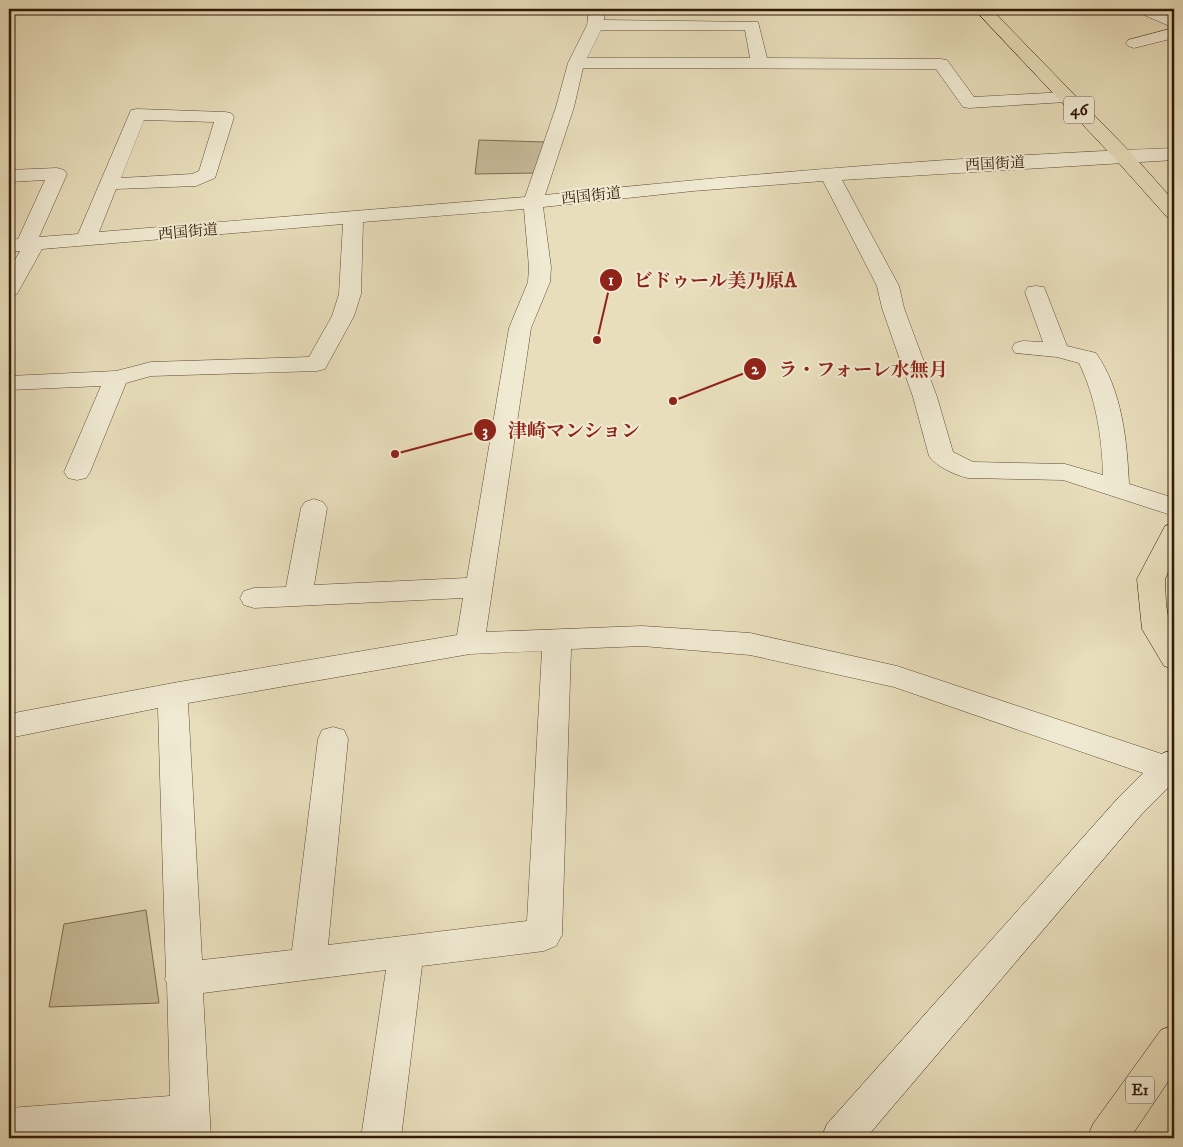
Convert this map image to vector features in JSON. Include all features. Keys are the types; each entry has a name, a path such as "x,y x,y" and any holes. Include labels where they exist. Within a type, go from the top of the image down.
{"main road":[{"name":"46","path":"982,9 1124,157 1174,213"},
{"path":"1174,532 1151,580 1156,629 1174,658"},
{"name":"E1","path":"1107,1138 1174,1042"}],"street":[{"path":"1143,9 1174,23"},
{"path":"470,643 520,328 539,282 540,267 533,202 565,107 576,63 596,17 752,25 760,64"},
{"path":"1134,43 1174,33"},
{"path":"576,63 941,64 969,103 1066,97"},
{"path":"86,240 108,184 137,114 225,117 208,174 196,180 108,184"},
{"name":"西国街道","path":"23,245 533,202 693,185 1174,154"},
{"path":"9,176 57,174 23,245 9,289"},
{"path":"830,176 888,286 893,308 925,397 942,456 968,470 1065,472 1174,508"},
{"path":"9,383 116,378 151,369 317,364 343,316 350,294 353,218"},
{"path":"1036,292 1057,350"},
{"path":"1023,348 1057,350 1088,358 1097,374 1112,431 1116,489"},
{"path":"77,472 116,378"},
{"path":"298,595 314,508"},
{"path":"254,598 479,587"},
{"path":"9,726 173,694 470,643 642,636 750,644 897,677 1170,765 1124,813 841,1138"},
{"path":"183,979 544,935 557,639"},
{"path":"9,1127 191,1126 183,979 173,694"},
{"path":"308,964 332,740"},
{"path":"381,1138 406,952"}],"shaded area":[{"path":"479,140 545,142 535,173 475,174"},
{"path":"146,910 159,1003 49,1007 64,924"}],"place":[{"name":"ビドゥール美乃原A","path":"597,340"},
{"name":"ラ・フォーレ水無月","path":"673,401"},
{"name":"津崎マンション","path":"395,454"}]}
